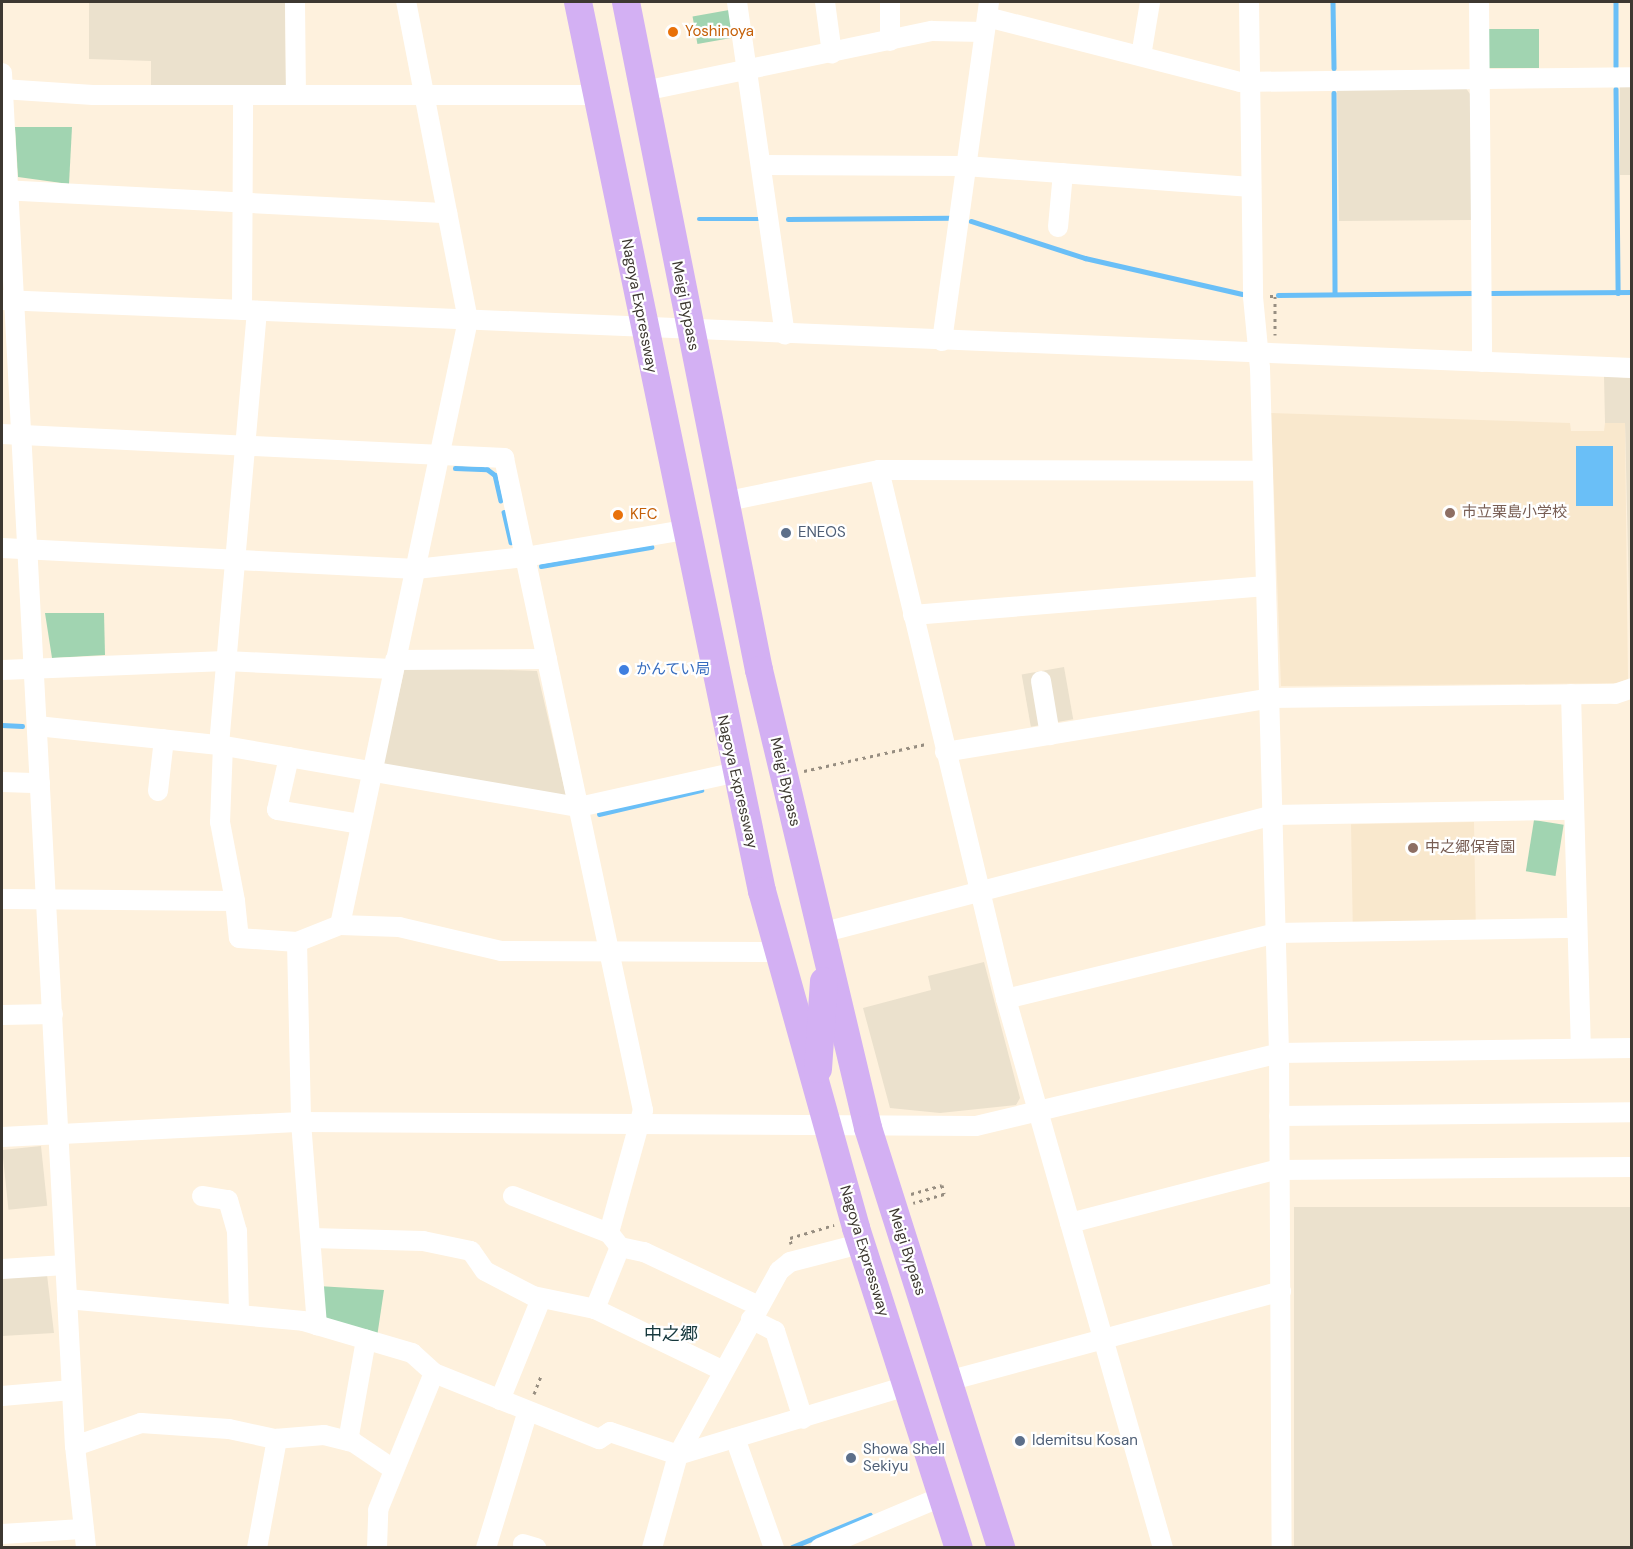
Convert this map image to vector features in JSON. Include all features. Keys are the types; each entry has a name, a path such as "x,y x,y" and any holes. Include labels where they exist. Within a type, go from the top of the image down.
{"highway":[{"path":"576,2 678,531 728,774 769,952 848,1247 946,1548"},
{"name":"Nagoya Expressway","path":"576,2 718,698 807,1063 959,1548"},
{"path":"593,2 718,625 718,698"},
{"name":"Nagoya Expressway","path":"613,2 748,665 799,884 865,1147 986,1548"},
{"name":"Meigi Bypass","path":"626,2 723,502 868,1128 1001,1548"},
{"path":"814,1126 822,1104 817,1061 825,976 821,933"},
{"path":"839,1216 844,1151 868,1128"}],"street":[{"path":"295,2 296,95"},
{"path":"340,925 393,664 443,456 468,320 406,2"},
{"path":"737,2 785,335"},
{"path":"825,2 832,54"},
{"path":"890,2 890,41"},
{"path":"1141,56 1150,2"},
{"path":"1249,2 1251,187 1263,471 1279,1053 1282,1548"},
{"path":"1479,2 1482,362"},
{"path":"644,91 745,69 832,54 986,17 1250,81 1632,77"},
{"path":"942,341 986,17"},
{"path":"2,73 11,435 27,549 75,1446 84,1538 2,1534"},
{"path":"2,89 243,95 594,95"},
{"path":"243,95 242,203 249,310 244,449 221,745 220,822 235,901 239,939 297,942 340,925 399,927 501,951 769,952"},
{"path":"760,165 965,166 1251,187"},
{"path":"1058,227 1063,173"},
{"path":"4,190 447,213"},
{"path":"7,300 639,327 690,332 1632,368"},
{"path":"11,435 244,449 504,458 643,1110 614,1240 595,1309"},
{"path":"723,502 879,470 1263,471"},
{"path":"879,470 978,892 1006,999 1163,1548"},
{"path":"2,548 416,568 525,557 678,531"},
{"path":"913,615 1266,586"},
{"path":"2,670 33,671 226,662 393,664 547,659"},
{"path":"1041,681 1050,735"},
{"path":"944,746 1050,735 1269,698 1571,694 1632,688"},
{"path":"1571,694 1581,1048"},
{"path":"37,726 221,745 579,807 728,774"},
{"path":"158,791 164,739"},
{"path":"289,757 277,810 360,824"},
{"path":"2,782 40,783"},
{"path":"821,933 1273,815 1573,810"},
{"path":"2,899 235,901"},
{"path":"1006,999 1276,933 1577,927"},
{"path":"297,942 301,1122 317,1325"},
{"path":"2,1016 53,1014"},
{"path":"2,1137 301,1122 868,1128 976,1126 1038,1115 1279,1053 1632,1048"},
{"path":"1279,1116 1632,1112"},
{"path":"1070,1223 1279,1170 1632,1167"},
{"path":"202,1196 228,1200 237,1231 238,1314"},
{"path":"513,1196 644,1252 755,1312 775,1331 803,1419"},
{"path":"311,1238 453,1246 471,1251 485,1271 541,1299 595,1309 722,1370"},
{"path":"652,1548 678,1455 722,1370 784,1266 848,1247"},
{"path":"2,1269 65,1264"},
{"path":"948,1380 1102,1336 1281,1291"},
{"path":"67,1299 238,1314 317,1325 412,1353 434,1373 598,1439 610,1432 678,1455 893,1390"},
{"path":"500,1400 541,1299"},
{"path":"348,1441 366,1340"},
{"path":"377,1548 378,1510 393,1469 411,1438 434,1373"},
{"path":"2,1396 72,1390"},
{"path":"486,1548 528,1410"},
{"path":"75,1446 141,1423 229,1429 277,1439 324,1435 348,1441 393,1469"},
{"path":"735,1438 774,1548"},
{"path":"257,1548 277,1439"},
{"path":"820,1548 931,1501"}],"path":[{"path":"1275,303 1276,335"},
{"path":"799,772 944,746"},
{"path":"916,1192 942,1185 944,1194 920,1200"},
{"path":"803,1243 792,1246 789,1238 814,1230"},
{"path":"528,1410 542,1373"}],"shaded area":[{"path":"89,2 285,2 286,88 151,87 151,61 89,59"},
{"path":"1620,85 1631,85 1631,175 1620,175"},
{"path":"1465,87 1470,94 1472,220 1339,221 1337,88"},
{"path":"1604,376 1631,378 1631,683 1625,423 1605,423"},
{"name":"市立栗島小学校","path":"1271,413 1570,423 1571,431 1604,431 1605,423 1625,423 1628,683 1281,686"},
{"path":"405,667 537,671 566,795 561,799 383,764"},
{"path":"1064,667 1073,719 1031,727 1022,674"},
{"name":"中之郷保育園","path":"1474,822 1476,921 1353,923 1351,824"},
{"path":"984,962 1020,1098 1016,1105 940,1113 890,1108 863,1008 931,990 928,976"},
{"path":"41,1146 47,1206 8,1210 2,1150"},
{"path":"1294,1207 1631,1207 1631,1547 1294,1547"},
{"path":"47,1275 54,1333 2,1336 2,1278"}],"green space":[{"path":"729,10 734,38 697,44 693,16"},
{"path":"1488,29 1539,29 1539,68 1488,68"},
{"path":"15,127 72,127 69,184 18,177"},
{"path":"45,613 104,613 105,655 52,658"},
{"path":"1534,820 1564,825 1555,876 1526,871"},
{"path":"318,1286 384,1290 377,1337 321,1322"}],"water":[{"path":"1576,446 1613,446 1613,506 1576,506"}],"waterway":[{"path":"1333,2 1334,68"},
{"path":"1616,2 1616,66"},
{"path":"1616,89 1618,293"},
{"path":"1334,93 1335,294"},
{"path":"788,219 950,218"},
{"path":"699,219 759,219"},
{"path":"971,221 1085,258 1242,294"},
{"path":"1491,293 1632,292"},
{"path":"1278,295 1472,293"},
{"path":"455,468 487,469 495,475 501,500"},
{"path":"504,512 511,542"},
{"path":"541,566 651,547"},
{"path":"2,725 22,726"},
{"path":"599,814 701,790"},
{"path":"792,1547 870,1515"}],"place":[{"name":"Yoshinoya","path":"673,32"},
{"name":"市立栗島小学校","path":"1450,513"},
{"name":"KFC","path":"618,515"},
{"name":"ENEOS","path":"786,533"},
{"name":"かんてい局","path":"624,670"},
{"name":"中之郷保育園","path":"1413,848"},
{"name":"Idemitsu Kosan","path":"1020,1441"},
{"name":"Showa Shell Sekiyu","path":"851,1458"}],"district":[{"name":"中之郷","path":"671,1334"}]}
